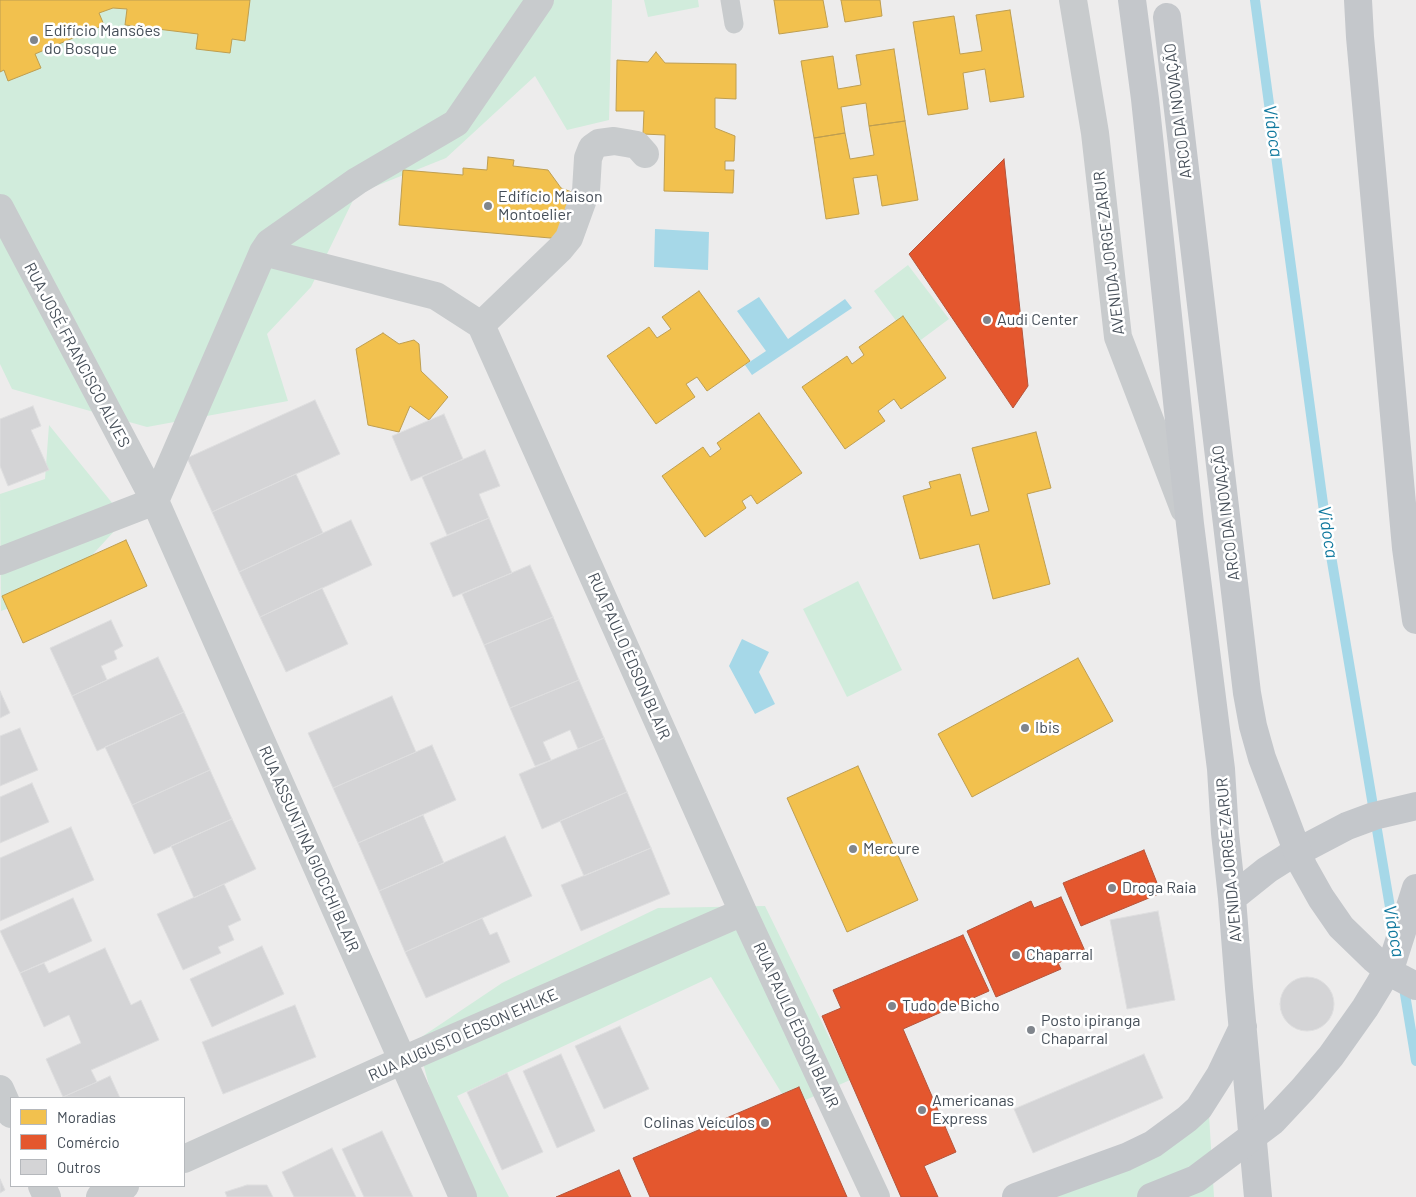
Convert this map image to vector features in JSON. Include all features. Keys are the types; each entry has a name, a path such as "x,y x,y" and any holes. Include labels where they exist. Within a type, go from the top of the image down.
{"main road":[{"name":"AVENIDA JORGE ZARUR","path":"1132,0 1146,99 1190,524 1221,769 1225,833 1258,1197"},
{"path":"1358,0 1406,548 1416,620"},
{"name":"ARCO DA INOVAÇÃO","path":"1165,9 1247,693 1253,726 1262,758 1303,866 1322,898 1341,927 1374,959 1391,972 1416,986"},
{"path":"1232,898 1267,870 1286,858 1347,826 1374,816 1416,806"},
{"path":"1151,1197 1196,1179 1272,1121 1303,1089 1331,1056 1379,985 1393,960 1416,888"},
{"path":"1016,1197 1126,1157 1153,1144 1187,1119 1199,1108 1220,1075 1243,1027"}],"street":[{"path":"0,561 155,501 269,243 357,182 456,124 540,0"},
{"name":"AVENIDA JORGE ZARUR","path":"1073,0 1095,133 1118,337 1190,524"},
{"path":"264,252 436,296 481,325 569,238 586,191 588,158 592,148 599,143 614,141 637,145 645,154"},
{"name":"RUA JOSÉ FRANCISCO ALVES","path":"0,208 155,501"},
{"name":"RUA PAULO ÉDSON BLAIR","path":"481,325 743,912 876,1197"},
{"name":"RUA ASSUNTINA GIOCCHI BLAIR","path":"155,501 463,1197"},
{"name":"RUA AUGUSTO ÉDSON EHLKE","path":"185,1159 403,1060 743,912"},
{"path":"0,1088 10,1112"},
{"path":"100,1197 123,1187"}],"lane":[{"path":"730,0 734,24"}],"green space":[{"path":"31,0 612,0 609,120 567,130 535,76 446,158 356,194 311,287 267,334 288,401 147,427 12,389 0,364 0,26"},
{"path":"644,0 698,0 699,7 648,17"},
{"path":"908,265 949,319 914,345 874,291"},
{"path":"49,425 113,504 118,527 60,590 1,611 0,494 45,479"},
{"path":"858,581 902,670 847,697 803,609"},
{"path":"765,906 850,1080 790,1107 711,977 457,1096 509,1197 470,1197 441,1131 417,1040 502,983 658,908"},
{"path":"1209,1115 1214,1197 1056,1197"}],"water":[{"path":"655,229 709,232 708,270 654,267"},
{"path":"759,297 788,339 845,299 852,308 752,375 745,365 766,351 737,311"},
{"path":"742,639 769,652 759,672 775,704 755,714 729,666"}],"building: Moradias":[{"name":"Edifício Mansões do Bosque","path":"0,0 250,0 245,41 232,39 230,53 196,49 198,34 125,25 127,9 113,8 99,13 104,25 35,54 41,68 8,81 4,70 0,72"},
{"path":"774,0 823,0 828,27 779,34"},
{"path":"841,0 880,0 882,16 845,22"},
{"path":"1010,10 1024,97 990,102 985,69 963,73 968,109 928,115 913,22 954,16 960,54 982,51 976,15"},
{"path":"894,49 905,121 869,126 866,103 841,107 845,133 814,138 801,61 833,56 838,89 861,85 856,55"},
{"path":"656,52 665,63 736,64 736,99 715,98 715,128 735,136 734,161 725,161 725,170 734,170 733,193 664,191 665,135 643,134 644,111 616,111 617,60 648,62"},
{"path":"905,121 918,200 882,206 877,175 853,178 859,214 826,219 814,138 845,133 850,159 874,155 869,126"},
{"name":"Edifício Maison Montoelier","path":"488,157 514,160 513,166 548,170 561,188 577,194 562,239 399,225 403,170 463,175 463,168 487,170"},
{"path":"699,291 750,361 707,391 697,377 686,384 695,397 656,424 607,356 649,327 657,338 671,329 662,317"},
{"path":"903,316 946,378 901,409 894,399 878,411 885,421 845,449 802,387 847,356 852,364 864,355 859,347"},
{"path":"383,333 399,344 414,340 419,344 421,371 448,397 429,420 410,406 399,432 368,425 356,349"},
{"path":"759,413 802,473 757,504 751,495 742,501 746,508 705,537 662,476 703,447 710,457 721,449 717,443"},
{"path":"1036,432 1051,488 1027,494 1050,584 993,599 979,544 920,559 903,496 931,488 929,482 960,474 971,516 989,511 972,448"},
{"path":"126,540 147,586 23,643 2,596"},
{"name":"Ibis","path":"1078,658 1113,721 972,797 938,734"},
{"name":"Mercure","path":"858,766 918,900 847,932 787,798"}],"building: Comércio":[{"name":"Audi Center","path":"1004,159 1028,386 1013,408 909,254"},
{"name":"Droga Raia","path":"1144,850 1161,893 1081,926 1063,883"},
{"path":"1061,897 1085,951 1058,963 1061,969 996,997 967,931 1031,901 1034,908"},
{"path":"963,935 989,991 903,1029 956,1152 924,1166 938,1197 901,1197 822,1016 841,1008 833,990"},
{"name":"Colinas Veículos","path":"799,1087 847,1197 650,1197 633,1158"},
{"path":"619,1170 631,1197 556,1197"}],"building: Outros":[{"path":"315,400 340,454 212,512 187,458"},
{"path":"33,406 41,426 31,430 49,470 8,486 0,466 0,419"},
{"path":"444,414 463,459 411,481 392,436"},
{"path":"485,450 500,486 479,494 489,518 447,535 422,477"},
{"path":"296,474 323,533 239,572 212,512"},
{"path":"489,518 512,573 453,597 430,543"},
{"path":"351,520 372,565 260,617 239,572"},
{"path":"530,565 553,617 484,645 462,594"},
{"path":"322,588 348,644 286,672 260,617"},
{"path":"553,617 579,680 510,708 484,645"},
{"path":"111,620 123,646 114,651 117,659 101,666 107,680 72,696 50,648"},
{"path":"158,657 184,712 97,751 72,696"},
{"path":"579,680 604,738 578,749 570,730 543,742 551,760 535,766 510,708"},
{"path":"0,691 10,713 0,718"},
{"path":"392,696 416,752 333,788 308,733"},
{"path":"184,712 210,770 132,805 105,747"},
{"path":"20,728 38,770 0,786 0,736"},
{"path":"604,738 627,792 542,829 519,774"},
{"path":"432,745 456,800 358,843 333,788"},
{"path":"210,770 232,819 154,854 132,805"},
{"path":"32,783 49,822 0,843 0,797"},
{"path":"627,792 651,848 584,876 560,821"},
{"path":"423,815 444,863 379,891 358,843"},
{"path":"232,819 256,869 194,898 171,846"},
{"path":"71,827 94,880 0,921 0,858"},
{"path":"505,836 532,896 405,952 379,891"},
{"path":"651,848 670,894 581,931 561,885"},
{"path":"224,884 241,920 228,926 234,940 218,947 221,953 183,970 157,914"},
{"path":"73,898 92,941 20,973 0,931"},
{"path":"1158,911 1175,1000 1127,1009 1110,920"},
{"path":"482,918 490,935 497,932 510,962 426,998 405,952"},
{"path":"262,946 284,994 212,1027 190,979"},
{"path":"105,948 131,1005 141,1000 159,1040 91,1070 97,1082 63,1097 46,1059 81,1043 69,1015 44,1027 20,973 44,963 49,973"},
{"path":"1307,977 1317,979 1326,985 1332,994 1334,1004 1332,1014 1326,1023 1317,1029 1307,1031 1297,1029 1288,1023 1282,1014 1280,1004 1282,994 1288,985 1297,979"},
{"path":"295,1005 316,1057 223,1094 202,1042"},
{"path":"620,1026 649,1089 604,1109 575,1046"},
{"path":"561,1054 595,1131 557,1148 523,1071"},
{"path":"1144,1054 1163,1098 1033,1153 1014,1109"},
{"path":"507,1073 543,1152 502,1170 467,1092"},
{"path":"110,1076 120,1097 63,1097"},
{"path":"382,1131 413,1197 364,1197 342,1149"},
{"path":"332,1148 356,1197 294,1197 282,1172"},
{"path":"0,1179 5,1190 0,1193"},
{"path":"247,1185 267,1185 273,1197 227,1197 225,1192"}],"waterway":[{"name":"Vidoca","path":"1255,0 1326,526 1394,931"},
{"name":"Vidoca","path":"1403,982 1416,1061"}],"place":[{"name":"Edifício Mansões do Bosque","path":"34,40"},
{"name":"Edifício Maison Montoelier","path":"488,206"},
{"name":"Audi Center","path":"987,320"},
{"name":"Ibis","path":"1025,728"},
{"name":"Mercure","path":"853,849"},
{"name":"Droga Raia","path":"1112,888"},
{"name":"Chaparral","path":"1016,955"},
{"name":"Tudo de Bicho","path":"892,1006"},
{"name":"Posto ipiranga Chaparral","path":"1031,1030"},
{"name":"Americanas Express","path":"922,1110"},
{"name":"Colinas Veículos","path":"765,1123"}]}
